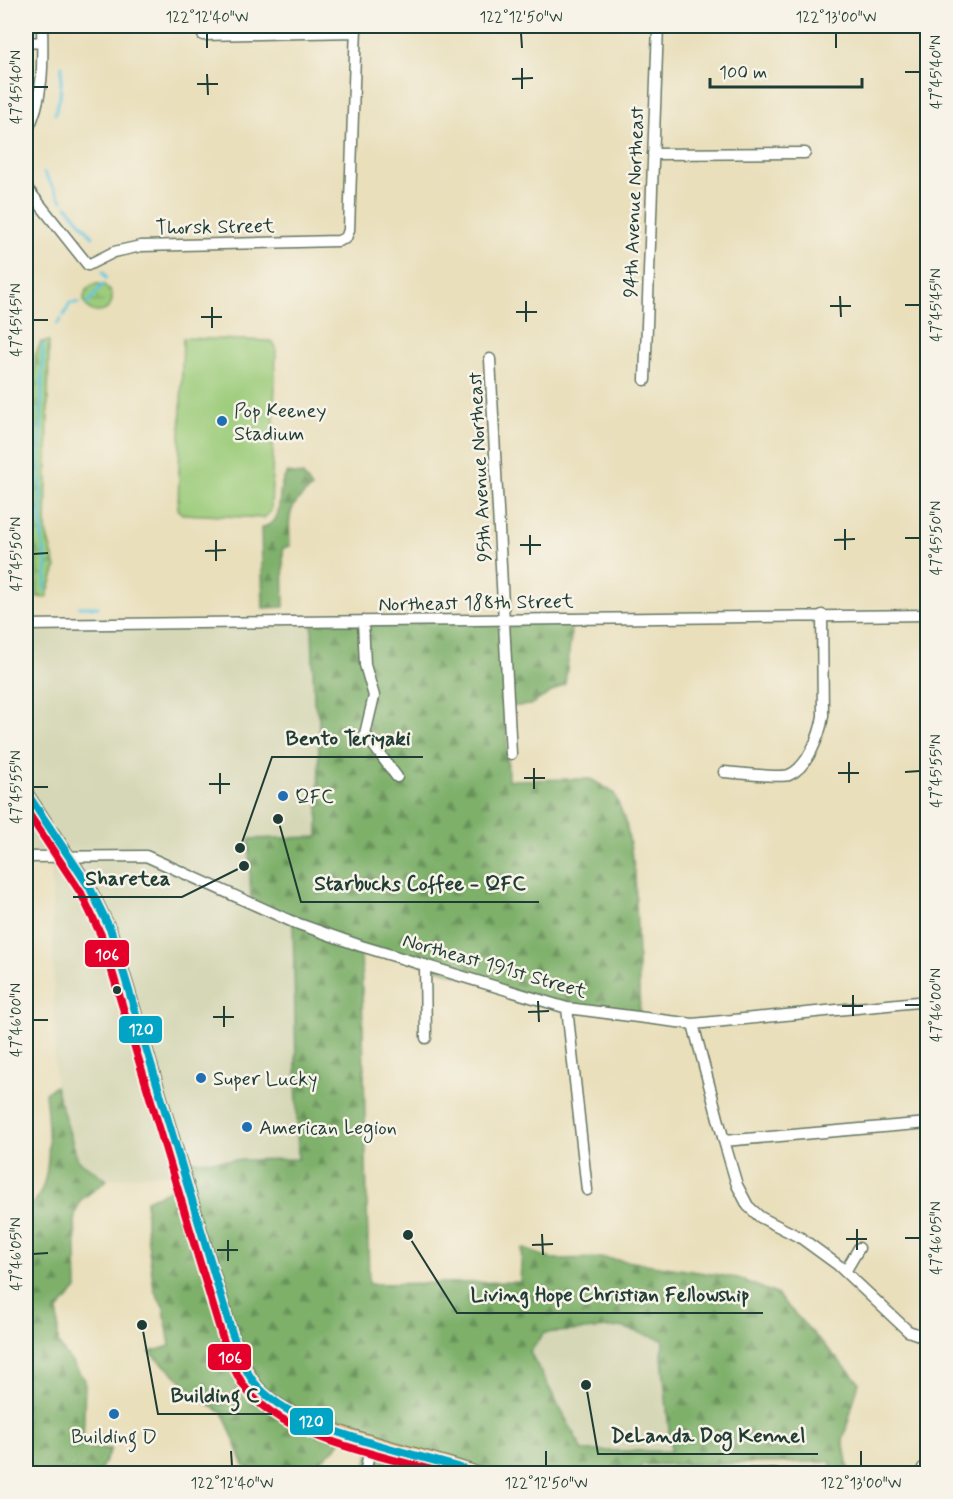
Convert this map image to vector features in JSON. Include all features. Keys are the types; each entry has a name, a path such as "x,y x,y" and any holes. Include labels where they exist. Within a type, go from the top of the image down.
{"main road":[{"path":"26,792 99,903 117,949 144,1049 232,1334 257,1386 270,1400 297,1414 371,1442 480,1473"}],"street":[{"path":"26,133 39,103 42,26"},
{"name":"94th Avenue Northeast","path":"645,380 658,26"},
{"path":"203,35 356,29"},
{"name":"Thorsk Street","path":"26,187 88,265 114,252 141,246 338,242 346,238 350,219 356,29"},
{"path":"26,43 42,42"},
{"path":"653,154 805,153"},
{"name":"95th Avenue Northeast","path":"490,359 506,620 511,754"},
{"path":"724,772 788,776 799,767 810,752 820,730 823,716 822,615"},
{"name":"Northeast 188th Street","path":"26,625 927,615"},
{"path":"363,621 365,665 374,696 365,734 397,777"},
{"name":"Northeast 191st Street","path":"26,857 146,856 293,921 425,965 567,1008 693,1024 927,1001"},
{"path":"425,965 426,1038"},
{"path":"567,1008 586,1190"},
{"path":"693,1024 724,1142 737,1185 748,1206 760,1217 801,1238 845,1272 908,1330 927,1338"},
{"path":"724,1142 927,1123"},
{"path":"845,1272 859,1248"},
{"path":"365,1473 371,1442"},
{"path":"749,1473 777,1473"}],"shaded area":[{"path":"312,622 314,702 319,717 318,838 249,840 293,922 298,1159 179,1161 182,1171 107,1180 78,1160 55,1086 51,854 26,854 26,625"},
{"path":"621,1327 663,1340 669,1351 671,1450 583,1452 530,1352 544,1333"}],"green space":[{"path":"98,284 108,288 112,298 108,308 98,312 88,308 84,298 88,288"},
{"path":"183,338 271,341 276,347 271,511 264,518 182,514 178,509"},
{"path":"49,341 46,532 56,568 46,598 37,597 37,555 29,527 35,356 41,342"},
{"path":"287,473 303,475 312,488 297,501 291,513 290,546 283,548 284,607 263,608 261,528 275,519 283,481"},
{"path":"570,619 571,637 565,684 530,705 506,707 508,780 591,779 614,793 626,822 635,872 640,1017 567,1008 361,946 369,1284 520,1282 522,1248 551,1259 606,1258 738,1278 776,1294 859,1382 843,1440 849,1473 831,1473 831,1462 641,1465 641,1474 365,1473 371,1442 346,1433 335,1449 305,1473 255,1473 244,1465 223,1413 207,1404 150,1352 170,1346 164,1308 154,1290 146,1226 146,1200 185,1184 179,1161 298,1159 293,922 251,903 249,839 318,837 319,717 314,702 312,622","holes":["621,1327 663,1340 662,1356 671,1451 583,1451 530,1352 544,1333"]},
{"path":"55,1086 78,1160 107,1180 81,1200 75,1214 77,1289 58,1310 58,1344 85,1380 83,1448 111,1449 99,1473 26,1473 26,1210 36,1200 46,1172 48,1122 45,1093"}],"waterway":[{"path":"55,114 60,97 62,66"},
{"path":"44,173 62,201"},
{"path":"67,206 93,237"},
{"path":"103,272 106,278"},
{"path":"87,304 103,284"},
{"path":"64,315 70,303 79,303"},
{"path":"57,324 61,319"},
{"path":"43,344 40,460 42,540 47,566 45,590"},
{"path":"79,607 98,607"}],"transit line":[{"name":"120","path":"26,792 90,888 111,931 232,1333 249,1375 258,1387 278,1404 303,1418 362,1440 479,1474"},
{"name":"106","path":"26,810 81,893 101,935 222,1336 241,1381 250,1394 269,1410 315,1435 342,1445 445,1474"}],"place":[{"name":"Pop Keeney Stadium","path":"222,421"},
{"name":"QFC","path":"283,796"},
{"name":"Starbucks Coffee - QFC","path":"278,819"},
{"name":"Bento Teriyaki","path":"240,848"},
{"name":"Sharetea","path":"244,866"},
{"name":"Super Lucky","path":"201,1078"},
{"name":"American Legion","path":"247,1127"},
{"name":"Living Hope Christian Fellowship","path":"408,1235"},
{"name":"Building C","path":"142,1325"},
{"name":"DeLanda Dog Kennel","path":"586,1385"},
{"name":"Building D","path":"114,1414"}]}
